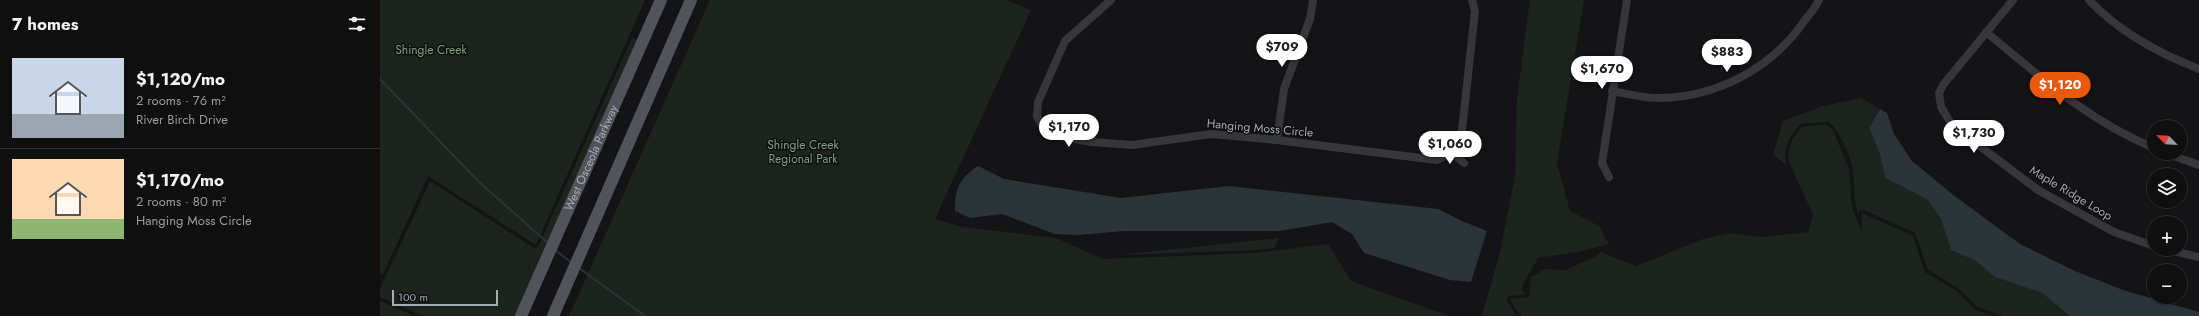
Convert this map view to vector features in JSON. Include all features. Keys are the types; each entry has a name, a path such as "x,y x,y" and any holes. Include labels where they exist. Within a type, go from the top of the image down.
{"main road":[{"name":"West Osceola Parkway","path":"521,316 661,0"},
{"path":"553,316 669,54 691,0"}],"street":[{"name":"Hanging Moss Circle","path":"1111,0 1065,41 1038,102 1036,116 1044,129 1063,137 1092,142 1132,146 1211,134 1277,140 1437,160 1452,153"},
{"path":"1277,140 1284,89 1305,33 1313,0"},
{"path":"1464,163 1452,153 1461,139 1475,11 1472,0"},
{"path":"1609,177 1602,163 1627,0"},
{"path":"1612,91 1657,98 1698,93 1734,81 1769,61 1790,42 1819,0"},
{"name":"Maple Ridge Loop","path":"2013,0 1943,85 1939,93 1941,107 1950,122 2038,190 2114,232 2147,244"},
{"path":"2089,0 2104,15 2139,40 2167,56 2199,69"},
{"path":"1986,32 2079,108 2104,124 2147,145"},
{"path":"2185,160 2199,165"},
{"path":"2187,254 2199,257"}],"green space":[{"path":"380,0 645,0 536,245 428,176 383,274 380,273"},
{"name":"Shingle Creek Regional Park","path":"710,0 1007,0 1031,10 935,219 963,227 1056,238 1103,259 1256,253 1328,244 1351,281 1449,316 569,316"},
{"path":"1530,0 1584,0 1557,163 1570,211 1599,226 1609,244 1577,252 1538,258 1522,286 1524,295 1509,296 1506,299 1517,316 1482,316 1500,252 1515,176 1517,98"},
{"path":"632,38 639,40 516,316 422,316 380,297 380,289 430,181 534,248 538,247"},
{"path":"1861,98 1880,109 1869,128 1880,154 1885,178 1928,200 1941,219 1951,250 1976,261 1995,277 2042,293 2070,316 2004,316 1977,307 1958,288 1928,270 1915,233 1864,210 1859,211 1859,216 1854,194 1853,171 1850,158 1841,138 1829,122 1800,124 1790,138 1786,149 1785,160 1787,166 1773,154 1783,121 1823,106"},
{"path":"1826,124 1833,130 1849,169 1852,208 1862,233 1862,213 1913,236 1925,272 1957,291 1975,310 1994,316 1521,316 1509,299 1529,297 1531,277 1545,269 1566,270 1594,257 1601,252 1636,266 1703,239 1731,233 1761,237 1808,232 1813,215 1788,159 1792,139 1802,127"},
{"path":"1279,238 1274,248 1118,255"},
{"path":"380,301 414,316 380,316"}],"shaded area":[{"path":"1880,109 1887,113 1894,134 1912,161 1952,194 2020,244 2075,271 2123,290 2147,297 2147,304 2171,304 2199,312 2199,316 2070,316 2042,293 1995,277 1976,261 1951,250 1941,219 1928,200 1885,178 1880,154 1869,128"},
{"path":"978,166 1004,179 1121,198 1229,186 1438,209 1487,231 1471,282 1450,280 1364,253 1352,234 1332,222 1280,231 1124,231 1078,235 1055,234 1002,214 970,218 955,211 959,185 972,170"}],"waterway":[{"name":"Shingle Creek","path":"380,79 479,182 549,244"},
{"name":"Shingle Creek","path":"555,250 572,263"},
{"name":"Shingle Creek","path":"579,268 645,316"}]}
